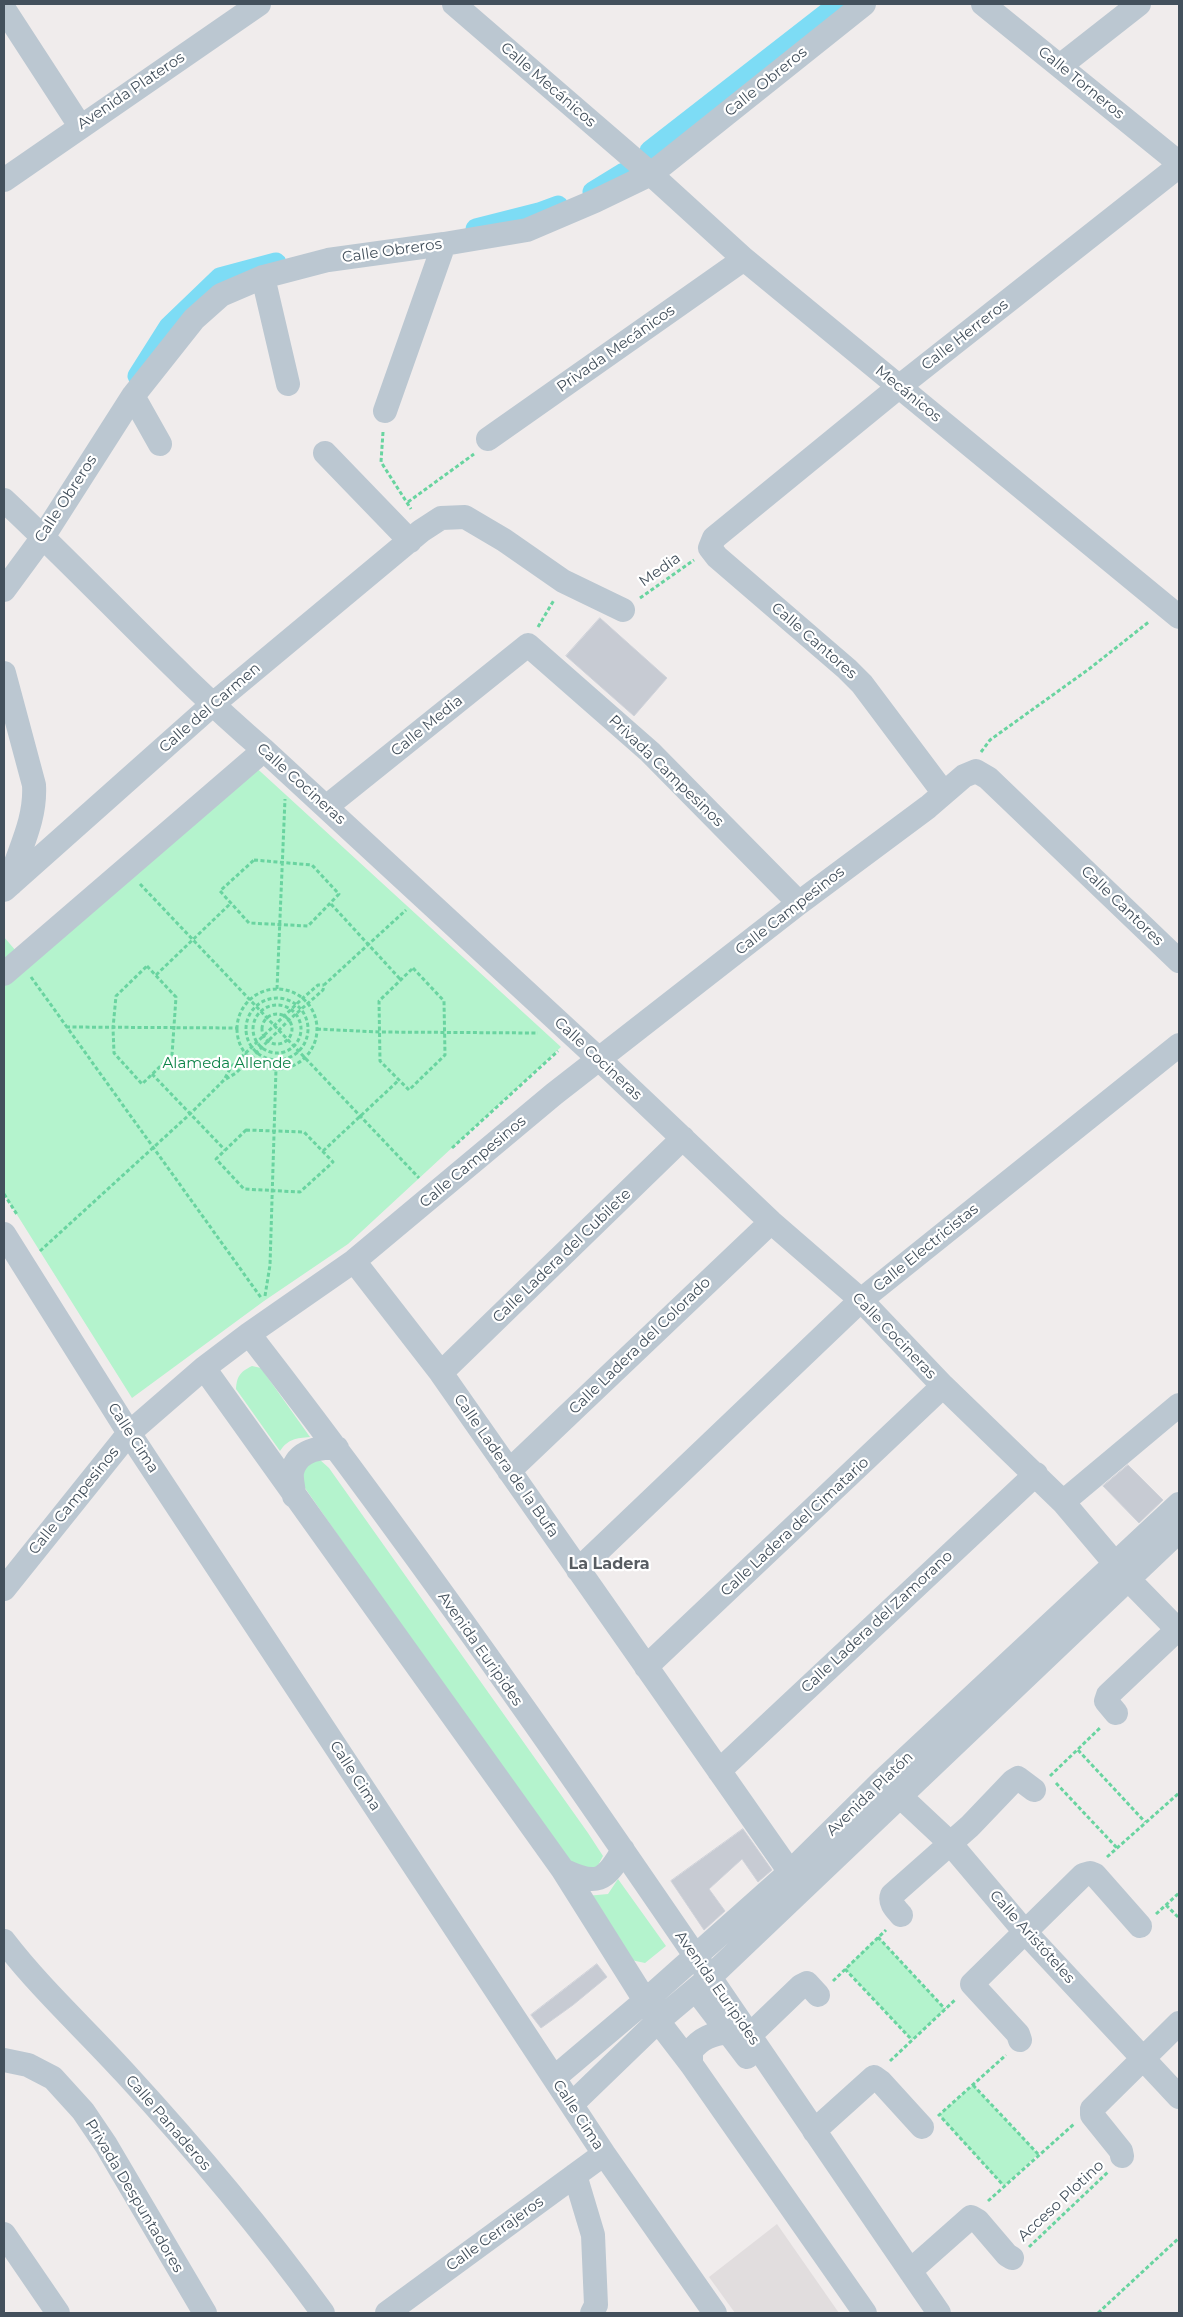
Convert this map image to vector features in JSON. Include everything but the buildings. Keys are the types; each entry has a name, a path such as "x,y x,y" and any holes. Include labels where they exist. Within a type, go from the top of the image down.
{"street":[{"name":"Avenida Plateros","path":"4,180 259,4"},
{"name":"Calle Mecánicos","path":"454,4 646,170"},
{"name":"Calle Obreros","path":"4,590 43,537 133,396 194,319 220,295 263,277 328,260 527,230 646,170 864,4"},
{"name":"Calle Torneros","path":"983,4 1179,164"},
{"path":"1060,66 1139,4"},
{"path":"4,9 80,126"},
{"name":"Calle Herreros","path":"710,548 714,538 900,386 1179,164"},
{"name":"Mecánicos","path":"646,170 744,260 1177,612"},
{"path":"384,411 444,244"},
{"name":"Privada Mecánicos","path":"488,439 744,260"},
{"path":"263,277 288,384"},
{"path":"133,396 160,444"},
{"path":"325,453 415,536"},
{"name":"Calle Cocineras","path":"4,500 212,706 264,750 326,807 600,1060 771,1222 861,1300 943,1386 1063,1502 1122,1572 1179,1630"},
{"name":"Calle del Carmen","path":"7,887 212,706 415,536 441,518 465,517 504,540 563,581 623,610"},
{"name":"Calle Cantores","path":"710,548 717,557 857,679 943,792"},
{"name":"Calle Media","path":"326,807 528,645"},
{"name":"Privada Campesinos","path":"528,645 650,752 799,903"},
{"path":"4,673 34,785 35,802 32,822 7,887"},
{"path":"11,968 264,750"},
{"name":"Calle Cantores","path":"976,771 988,778 1179,961"},
{"name":"Calle Campesinos","path":"4,1589 129,1433 204,1368 249,1334 354,1262 554,1094 799,903 928,807 943,792 964,776 976,771"},
{"name":"Calle Electricistas","path":"578,1570 861,1300 1179,1046"},
{"name":"Calle Ladera del Cubilete","path":"441,1373 683,1138"},
{"name":"Calle Ladera del Colorado","path":"509,1470 771,1222"},
{"name":"Calle Cima","path":"4,1234 22,1266 129,1433 604,2154 715,2313"},
{"name":"Calle Ladera de la Bufa","path":"354,1262 441,1373 790,1872"},
{"name":"Avenida Euripides","path":"249,1334 337,1448 623,1850 694,1956 702,1984 795,2102 939,2313"},
{"path":"204,1368 563,1870 658,2021 691,2064 866,2313"},
{"name":"Calle Ladera del Cimatario","path":"646,1667 943,1386"},
{"path":"1063,1502 1179,1405"},
{"path":"294,1496 292,1472 299,1458 313,1449 337,1448"},
{"name":"Calle Ladera del Zamorano","path":"719,1771 1036,1474"},
{"name":"Avenida Platón","path":"572,2104 658,2021 702,1984 891,1788 1122,1572 1179,1504"},
{"name":"Avenida Platón","path":"1122,1572 1179,1531"},
{"path":"1116,1713 1106,1701 1108,1695 1179,1630"},
{"path":"902,1915 890,1899 892,1895 949,1842 970,1826 1018,1778 1042,1783"},
{"name":"Avenida Platón","path":"554,2078 646,2001 790,1872 891,1788"},
{"name":"Calle Aristóteles","path":"891,1788 949,1842 1026,1933 1179,2097"},
{"path":"563,1870 584,1880 601,1879 613,1867 623,1850"},
{"path":"1020,2040 1018,2034 972,1984 1084,1875 1090,1873 1095,1875 1140,1926"},
{"name":"Calle Panaderos","path":"4,1942 25,1968 84,2027 177,2129 317,2311"},
{"path":"739,2033 801,1986 807,1984 818,1995"},
{"path":"1122,2156 1121,2151 1092,2115 1092,2109 1144,2060 1179,2023"},
{"name":"Avenida Euripides","path":"691,2064 691,2051 698,2042 713,2033 739,2033"},
{"name":"Privada Despuntadores","path":"4,2060 28,2065 52,2078 83,2111 106,2145 205,2313"},
{"path":"814,2131 874,2078 931,2121"},
{"name":"Calle Cerrajeros","path":"387,2313 604,2154"},
{"path":"575,2175 593,2235 596,2305 592,2313"},
{"path":"910,2271 971,2218 978,2222 1007,2256 1012,2258"},
{"path":"4,2234 58,2313"}],"path":[{"path":"384,411 381,462 408,502 415,536"},
{"path":"408,502 470,458 488,439"},
{"name":"Media","path":"623,610 710,548"},
{"path":"528,645 552,602 559,595"},
{"path":"976,771 979,754 990,740 1095,664 1150,621"},
{"path":"277,989 285,796"},
{"path":"254,860 282,862 312,865 339,894 308,926 249,923 220,891 254,860"},
{"path":"126,869 248,1000 305,1057 419,1178"},
{"path":"156,975 231,903"},
{"path":"331,904 401,980"},
{"path":"224,1080 236,1073 289,1020 323,990 324,985 409,908"},
{"path":"147,966 176,997 172,1055 142,1084 114,1053 113,1028 116,996 147,966"},
{"path":"11,968 65,1027 264,1301"},
{"path":"413,968 444,1001 445,1055 409,1090 380,1061 379,1001 401,980 413,968"},
{"path":"22,1266 190,1114 224,1080 232,1067 245,1053 303,998 318,985 324,985"},
{"path":"277,989 290,991 303,998 315,1016 317,1029 314,1045 305,1057 292,1066 276,1069 263,1066 251,1059 239,1042 236,1028 240,1013 248,1000 261,992 277,989"},
{"path":"275,998 286,1000 296,1005 306,1020 308,1031 305,1042 299,1051 289,1058 278,1060 267,1058 257,1053 247,1037 246,1026 249,1016 255,1007 264,1001 275,998"},
{"path":"275,1004 292,1010 296,1014 301,1030 299,1039 294,1046 278,1053 262,1048 257,1043 253,1027 254,1018 260,1011 275,1004"},
{"path":"275,1014 285,1016 289,1020 291,1030 287,1040 278,1043 269,1042 264,1036 262,1027 266,1018 275,1014"},
{"path":"65,1027 236,1028"},
{"path":"317,1029 379,1032 546,1033"},
{"path":"452,1148 574,1036"},
{"path":"264,1301 270,1264 276,1069"},
{"path":"152,1074 225,1150"},
{"path":"323,1151 399,1080"},
{"path":"246,1130 304,1132 332,1162 300,1192 244,1189 216,1159 225,1150 246,1130"},
{"path":"413,1184 425,1173"},
{"path":"260,1304 271,1296"},
{"path":"1116,1713 1042,1783 1117,1848"},
{"path":"1078,1750 1145,1822"},
{"path":"1090,1873 1179,1793"},
{"path":"1140,1926 1146,1924 1179,1893"},
{"path":"1166,1905 1179,1918"},
{"path":"818,1995 902,1915"},
{"path":"878,1937 945,2009"},
{"path":"846,1969 912,2040"},
{"path":"874,2078 972,1984"},
{"path":"1004,2186 931,2121 973,2085 1020,2040"},
{"path":"973,2085 1038,2154"},
{"path":"971,2218 1038,2154 1092,2109"},
{"name":"Acceso Plotino","path":"1012,2258 1019,2256 1122,2156"},
{"path":"1098,2313 1179,2238"}],"shaded area":[{"path":"777,2224 839,2313 735,2313 709,2277"}],"green space":[{"name":"Alameda Allende","path":"250,762 561,1047 348,1244 264,1301 132,1398 4,1194 4,937 22,958"},
{"path":"252,1366 261,1368 310,1437 293,1440 280,1451 236,1389 240,1375"},
{"path":"319,1459 329,1468 588,1833 603,1856 595,1871 580,1873 562,1857 305,1488 299,1474 305,1460"},
{"path":"618,1879 666,1946 645,1963 631,1960 586,1896 608,1894"},
{"path":"878,1937 945,2009 912,2040 845,1969"},
{"path":"973,2085 1038,2154 1004,2186 939,2115"}],"waterway":[{"path":"650,151 839,4"},
{"path":"593,192 624,173"},
{"path":"476,229 539,213 558,206"},
{"path":"138,376 169,327 220,278 276,263"}],"district":[{"name":"La Ladera","path":"609,1564"}]}
